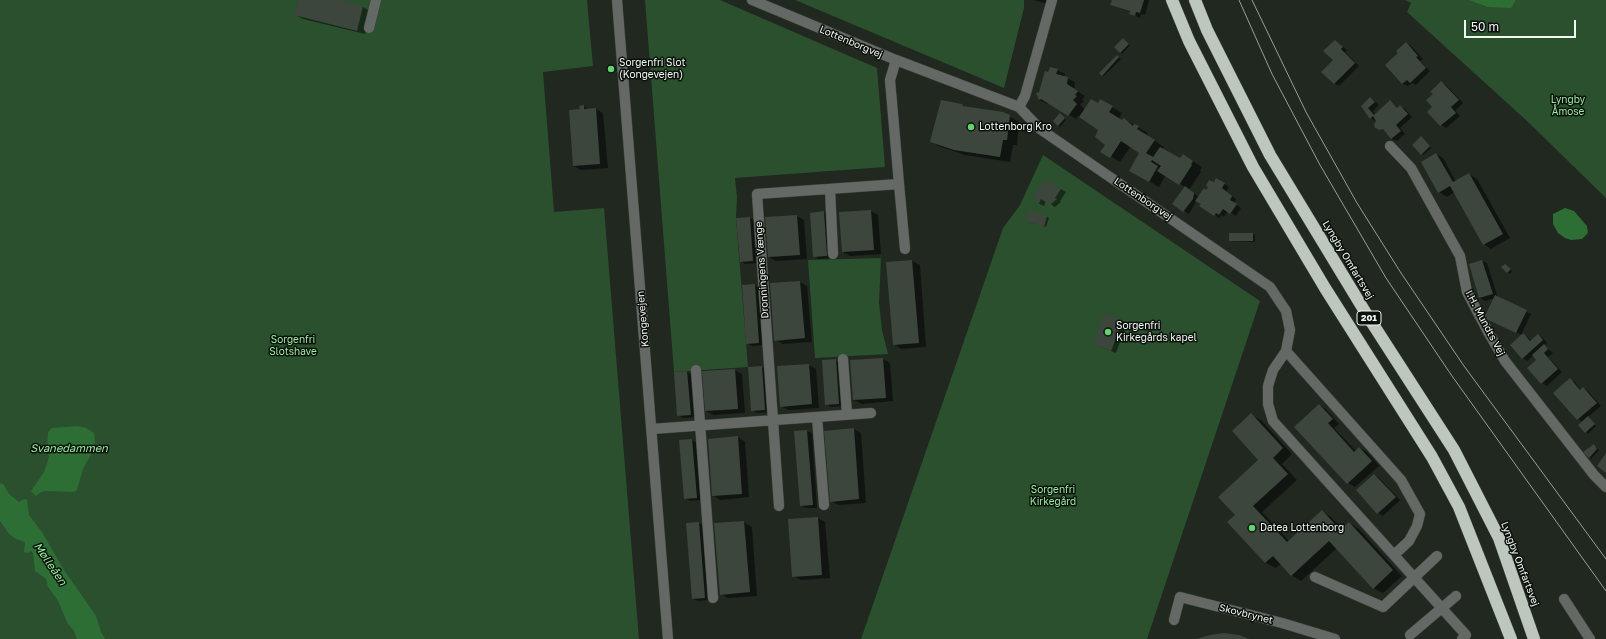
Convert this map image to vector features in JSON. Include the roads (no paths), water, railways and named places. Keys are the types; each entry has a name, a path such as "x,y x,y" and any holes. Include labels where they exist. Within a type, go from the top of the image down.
{"highway":[{"name":"201","path":"1172,0 1189,40 1253,166 1325,288 1432,457 1459,507 1510,636"},
{"name":"Lyngby Omfartsvej","path":"1195,0 1207,30 1270,155 1367,315 1454,450 1499,538 1534,639"}],"street":[{"path":"369,28 376,0"},
{"name":"Kongevejen","path":"618,0 668,639"},
{"name":"Lottenborgvej","path":"752,0 896,60 1019,106 1040,129 1270,287 1286,311 1290,330 1286,351"},
{"path":"1019,106 1025,96 1052,0"},
{"path":"896,60 890,80 905,249"},
{"name":"I.H. Mundts Vej","path":"1390,146 1412,168 1460,256 1467,292 1505,361 1594,475 1606,487"},
{"name":"Dronningens Vænge","path":"779,506 757,194 899,184"},
{"path":"830,189 833,254"},
{"path":"1394,555 1409,541 1417,526 1420,514 1401,480 1286,351 1273,370 1268,386 1268,404 1273,421 1466,635 1462,639"},
{"path":"843,359 847,414"},
{"path":"696,370 713,598"},
{"path":"652,429 871,413"},
{"path":"817,417 824,505"},
{"path":"1315,577 1383,607 1437,556"},
{"path":"1410,635 1456,596"},
{"name":"Skovbrynet","path":"1174,620 1180,597 1282,623 1335,639"},
{"path":"1564,599 1590,639"}],"water":[{"path":"1468,0 1516,0 1511,8 1487,7"},
{"path":"1565,208 1574,211 1587,226 1588,233 1582,239 1571,240 1565,238 1558,233 1553,224 1553,214"},
{"name":"Svanedammen","path":"78,426 86,428 94,433 95,442 93,451 83,469 77,490 74,492 46,491 41,492 36,496 31,491 44,472 49,457 47,449 48,432 52,428"},
{"name":"Mølleåen","path":"0,483 4,485 9,494 19,502 24,499 27,500 29,515 42,532 64,570 96,616 105,639 77,639 74,631 68,624 57,599 48,587 46,579 35,571 33,553 31,551 28,553 24,552 25,542 16,539 9,534 0,521"}],"tram line":[{"path":"1239,0 1272,74 1320,165 1386,278 1452,376 1606,591"},
{"path":"1252,0 1306,112 1357,203 1401,273 1464,366 1606,559"}],"place":[{"name":"Sorgenfri Slot (Kongevejen)","path":"611,69"},
{"name":"Lottenborg Kro","path":"971,127"},
{"name":"Sorgenfri Kirkegårds kapel","path":"1108,332"},
{"name":"Datea Lottenborg","path":"1252,528"}],"park label":[{"name":"Lyngby Åmose","path":"1568,106"},
{"name":"Sorgenfri Slotshave","path":"293,346"},
{"name":"Sorgenfri Kirkegård","path":"1053,496"}]}
